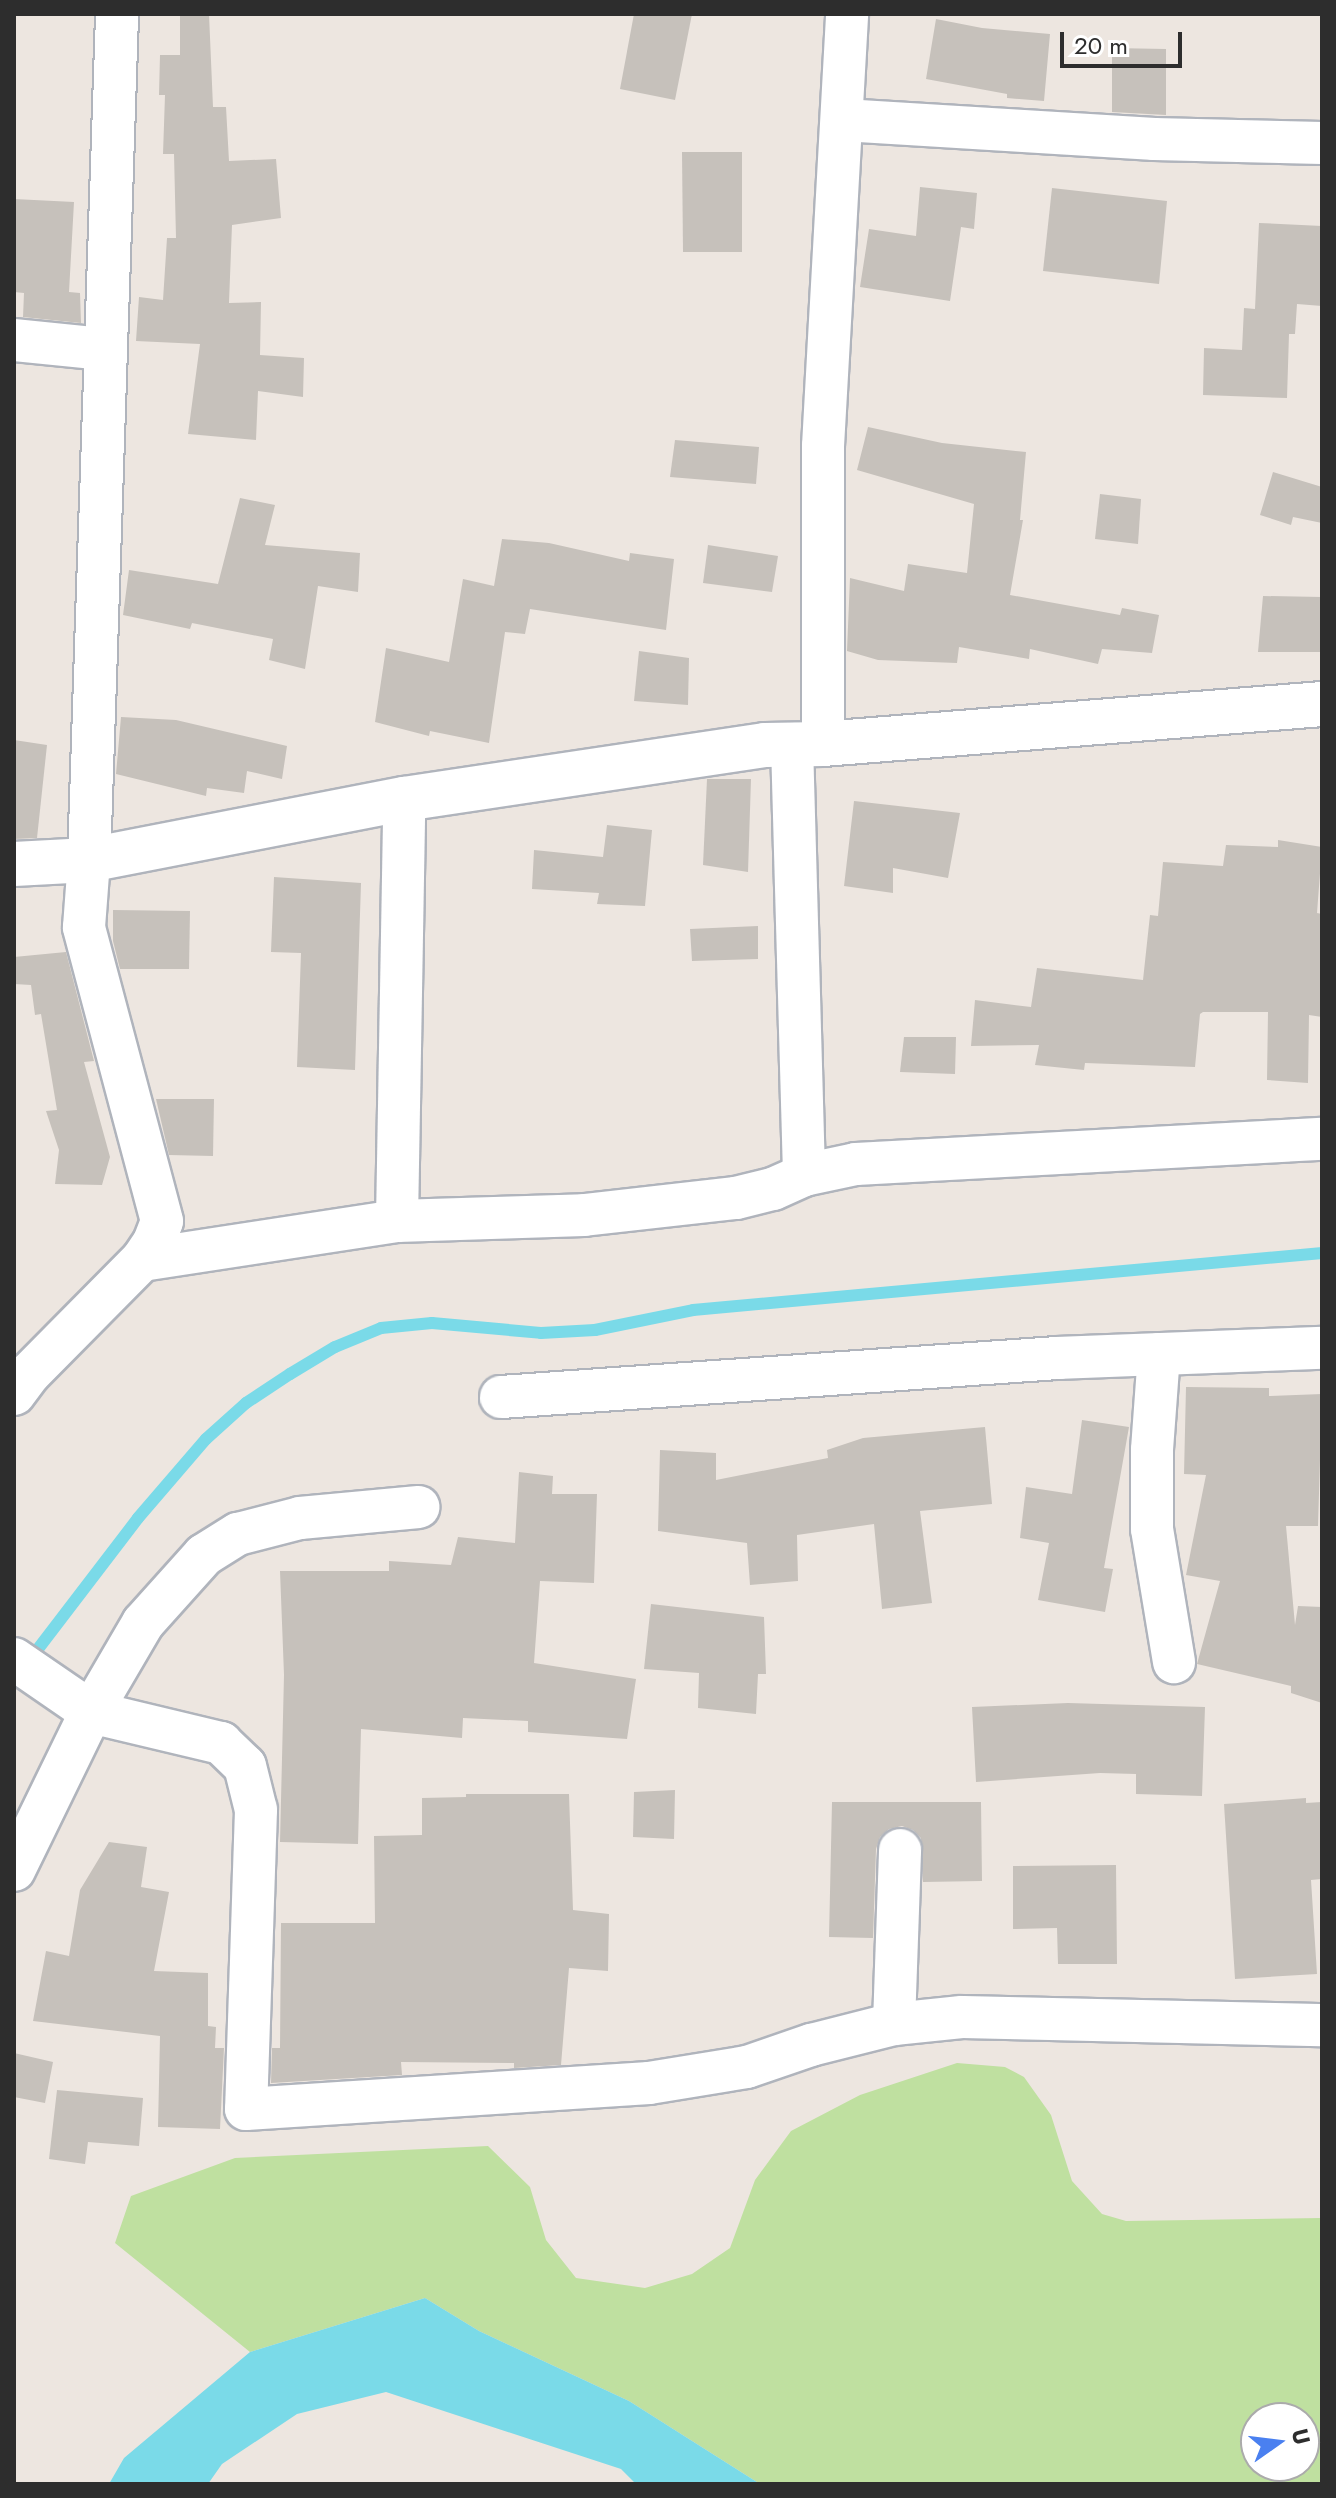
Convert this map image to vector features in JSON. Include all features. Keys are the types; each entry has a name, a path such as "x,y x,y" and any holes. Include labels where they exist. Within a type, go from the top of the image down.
{"main road":[{"path":"14,864 89,860 404,799 765,745 1322,704"}],"street":[{"path":"14,1394 30,1373 142,1260 162,1221 84,927 89,860 117,14"},
{"path":"804,1175 808,744 847,14"},
{"path":"843,120 1154,139 1322,143"},
{"path":"14,340 104,349"},
{"path":"397,1221 404,799"},
{"path":"142,1260 397,1221 584,1215 736,1198 773,1189 804,1175 856,1164 1322,1139"},
{"path":"501,1397 1042,1359 1322,1348"},
{"path":"1159,1354 1152,1450 1152,1529 1174,1662"},
{"path":"14,1870 76,1702 204,1555 238,1534 300,1518 418,1507"},
{"path":"14,1659 76,1702 221,1743 245,1766 256,1810 246,2109 649,2083 747,2067 811,2045 894,2024 962,2017 1322,2025"},
{"path":"894,2024 900,1850"}],"green space":[{"path":"957,2063 1005,2067 1024,2077 1051,2115 1072,2181 1102,2214 1126,2221 1322,2218 1322,2484 760,2484 629,2401 479,2331 425,2298 250,2352 115,2243 131,2196 235,2158 488,2146 530,2187 546,2240 576,2278 645,2288 692,2274 730,2248 755,2180 791,2131 860,2095"}],"water":[{"path":"425,2298 479,2331 629,2401 760,2484 636,2484 621,2469 386,2392 297,2414 222,2464 208,2484 109,2484 124,2458 250,2352"}],"building":[{"path":"180,14 209,14 213,107 226,107 229,161 276,159 281,218 232,225 229,303 261,302 260,355 304,358 303,397 258,391 256,440 188,434 200,344 136,341 139,297 163,300 167,238 176,238 174,154 163,154 165,95 159,95 160,55 180,55"},
{"path":"634,14 692,14 675,100 620,89"},
{"path":"936,19 982,28 1050,34 1044,101 1007,98 1007,94 926,79"},
{"path":"1112,48 1166,49 1166,115 1112,112"},
{"path":"682,152 742,152 742,252 683,252"},
{"path":"920,187 977,193 974,229 961,227 950,301 860,287 869,229 916,236"},
{"path":"1052,188 1167,201 1159,284 1043,271"},
{"path":"14,199 74,202 69,292 80,293 81,323 23,317 24,293 14,292"},
{"path":"1259,223 1322,226 1322,306 1297,304 1295,334 1289,334 1287,398 1203,395 1204,348 1242,350 1244,308 1255,309"},
{"path":"868,427 942,443 1026,452 1020,520 1023,520 1010,595 1120,615 1122,608 1159,615 1152,653 1102,649 1098,664 1030,649 1029,659 959,647 957,663 878,660 847,651 850,578 904,591 908,564 967,573 974,504 857,470"},
{"path":"675,440 759,447 756,484 670,477"},
{"path":"1273,472 1322,487 1322,523 1293,517 1291,525 1260,515"},
{"path":"1100,494 1141,499 1138,544 1095,539"},
{"path":"240,498 275,505 265,545 360,553 358,592 318,586 305,669 269,660 273,639 192,623 190,629 123,615 129,570 218,584"},
{"path":"502,539 549,543 629,561 630,553 674,559 666,630 530,609 525,634 505,632 489,743 430,731 429,736 375,722 386,648 449,662 463,579 494,586"},
{"path":"708,545 778,556 772,592 703,583"},
{"path":"1263,596 1322,597 1322,652 1258,652"},
{"path":"639,651 689,658 688,705 634,701"},
{"path":"121,717 176,720 287,746 282,779 247,771 244,793 207,788 206,796 116,774"},
{"path":"14,740 47,745 37,838 14,839"},
{"path":"707,779 751,779 748,872 703,865"},
{"path":"854,801 960,813 948,878 893,868 893,893 844,886"},
{"path":"607,825 652,830 645,906 597,904 599,893 532,889 534,850 603,857"},
{"path":"1278,840 1322,847 1317,913 1322,914 1322,1017 1309,1015 1308,1083 1267,1080 1268,1012 1200,1014 1195,1067 1085,1063 1084,1070 1035,1065 1039,1045 971,1046 975,1000 1031,1007 1037,968 1143,980 1150,915 1158,916 1163,862 1223,866 1226,845 1278,847"},
{"path":"274,877 361,883 355,1070 297,1067 301,953 271,952"},
{"path":"113,910 190,911 189,969 120,969 113,941"},
{"path":"758,926 758,959 692,961 690,929"},
{"path":"66,952 94,1061 84,1062 110,1157 102,1185 55,1184 59,1150 46,1111 57,1110 41,1014 35,1015 31,985 14,984 14,957"},
{"path":"904,1037 956,1037 955,1074 900,1072"},
{"path":"156,1099 214,1099 213,1156 169,1155"},
{"path":"1186,1387 1269,1388 1269,1396 1322,1394 1318,1526 1286,1526 1295,1625 1298,1606 1322,1607 1322,1703 1291,1693 1291,1686 1197,1664 1220,1581 1186,1575 1206,1475 1184,1474"},
{"path":"1082,1420 1129,1427 1104,1568 1113,1569 1105,1612 1038,1600 1049,1543 1020,1538 1026,1487 1072,1494"},
{"path":"985,1427 992,1504 920,1511 932,1603 882,1609 874,1524 797,1535 798,1581 750,1585 747,1543 658,1531 660,1450 716,1453 716,1480 828,1458 827,1450 863,1438"},
{"path":"519,1472 553,1476 552,1494 597,1494 594,1583 540,1581 534,1663 636,1679 627,1739 528,1732 528,1721 463,1718 462,1738 361,1729 358,1844 280,1842 284,1675 280,1571 389,1571 389,1561 451,1565 458,1537 515,1543"},
{"path":"651,1604 764,1617 766,1674 758,1674 756,1714 698,1708 699,1673 644,1669"},
{"path":"1068,1703 1205,1707 1202,1796 1136,1794 1136,1774 1100,1773 976,1782 972,1707"},
{"path":"675,1790 674,1839 633,1837 634,1792"},
{"path":"466,1794 569,1794 573,1910 609,1914 608,1971 569,1968 561,2065 514,2068 514,2063 401,2062 402,2075 271,2083 272,2048 280,2048 281,1923 375,1923 374,1836 422,1835 422,1798 466,1797"},
{"path":"1306,1798 1306,1803 1322,1802 1322,1879 1311,1880 1317,1974 1235,1979 1224,1804"},
{"path":"832,1802 981,1802 982,1881 923,1882 921,1838 913,1830 902,1826 889,1829 880,1837 876,1849 873,1938 829,1937"},
{"path":"109,1842 147,1847 141,1887 169,1892 154,1971 208,1973 208,2026 216,2027 215,2048 224,2048 220,2129 158,2127 160,2036 33,2021 46,1951 69,1956 80,1890"},
{"path":"1116,1865 1117,1964 1058,1964 1057,1928 1013,1929 1013,1866"},
{"path":"14,2053 53,2062 45,2103 14,2097"},
{"path":"57,2090 143,2098 139,2146 88,2142 85,2164 49,2159"}],"waterway":[{"path":"28,1662 138,1518 206,1439 246,1403 290,1374 335,1347 381,1328 432,1323 541,1333 595,1330 693,1310 1322,1253"}]}
